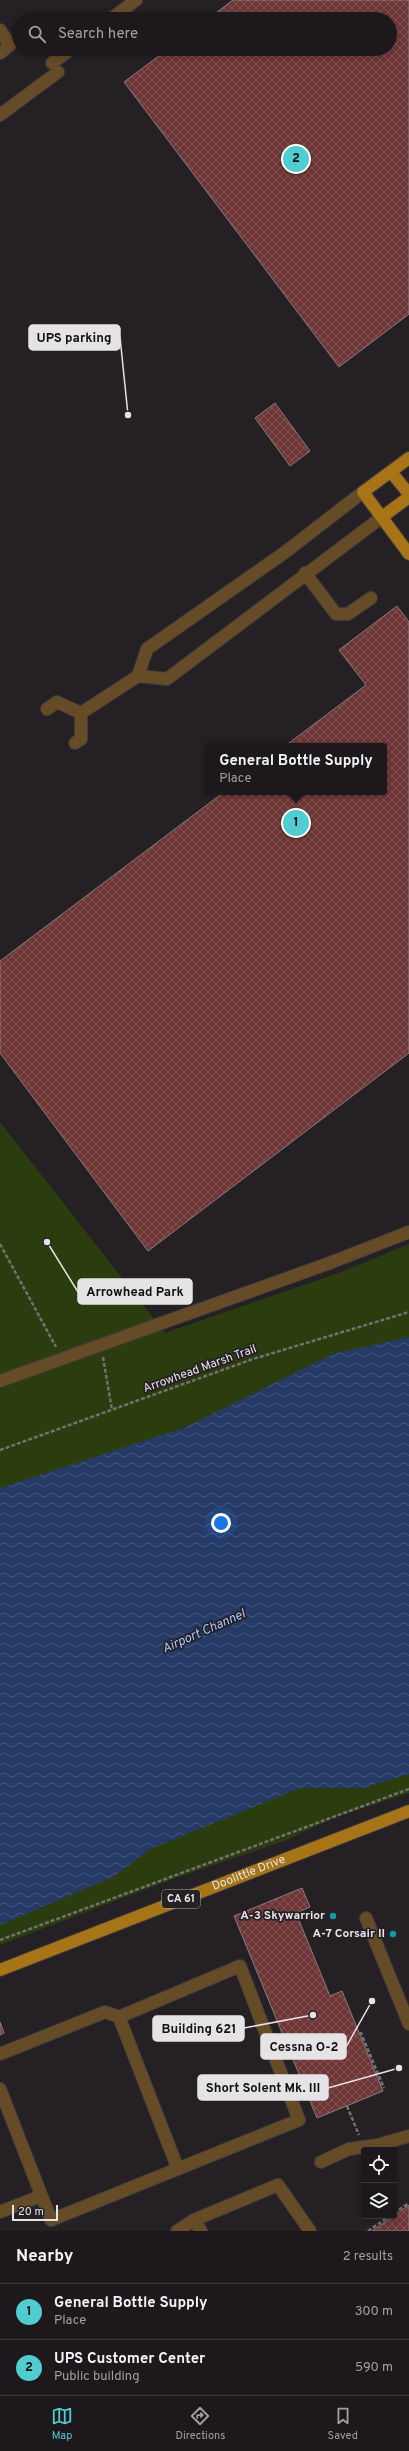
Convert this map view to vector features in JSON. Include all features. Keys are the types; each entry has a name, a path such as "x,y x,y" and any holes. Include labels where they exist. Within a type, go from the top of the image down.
{"main road":[{"path":"409,458 363,492 409,554"},
{"path":"391,472 409,494"},
{"path":"382,517 409,497"},
{"name":"Doolittle Drive","path":"0,1970 409,1811"}],"lane":[{"path":"120,12 136,0"},
{"path":"0,30 10,45 0,53"},
{"path":"0,116 55,68 65,56"},
{"path":"138,676 147,648 284,552 363,492"},
{"path":"81,713 138,676 167,679 305,573 382,517"},
{"path":"305,573 336,614 348,614 371,598"},
{"path":"47,709 57,702 81,713"},
{"path":"75,743 81,739 81,713"},
{"path":"0,1381 327,1264 409,1232"},
{"path":"366,1918 409,2024"},
{"path":"0,2054 105,2012 119,2017 240,1966 299,2120 51,2220 1,2096"},
{"path":"119,2017 178,2169"},
{"path":"321,2162 349,2150 378,2145 409,2136"},
{"path":"177,2231 194,2220 278,2186 310,2231"},
{"path":"0,2212 41,2196"},
{"path":"194,2220 201,2231"}],"path":[{"path":"0,1244 62,1358"},
{"name":"Arrowhead Marsh Trail","path":"0,1450 253,1359 409,1312"},
{"path":"100,1344 112,1410"},
{"path":"0,1940 409,1789"},
{"path":"360,2034 361,2033 384,2088"},
{"path":"347,2106 360,2137"},
{"path":"397,2211 409,2202"},
{"path":"368,2231 386,2219"}],"green space":[{"path":"0,1122 165,1333 341,1272 409,1244 409,1793 336,1817 284,1841 170,1880 0,1945"}],"water":[{"name":"Airport Channel","path":"409,1337 409,1774 364,1788 300,1788 150,1849 113,1877 0,1925 0,1488 184,1428 333,1354"}],"building":[{"path":"233,0 409,0 409,314 339,367 124,82 159,56 397,56 397,12 217,12"},
{"path":"275,403 310,451 290,466 255,418"},
{"path":"397,606 409,622 409,1053 148,1251 0,1053 0,961 220,795 387,795 387,743 289,743 366,685 339,650"},
{"path":"302,1888 310,1907 296,1913 330,1996 342,1991 383,2091 317,2118 234,1916"},
{"path":"0,2022 4,2033 0,2035"},
{"path":"409,2205 409,2231 372,2231 390,2219 397,2219 397,2214"}],"place":[{"name":"UPS Customer Center","path":"296,159"},
{"name":"UPS parking","path":"128,415"},
{"name":"General Bottle Supply","path":"296,823"},
{"name":"Arrowhead Park","path":"47,1242"},
{"name":"A-3 Skywarrior","path":"333,1916"},
{"name":"A-7 Corsair II","path":"393,1934"},
{"name":"Cessna O-2","path":"372,2001"},
{"name":"Building 621","path":"313,2015"},
{"name":"Short Solent Mk. III","path":"399,2068"}]}
